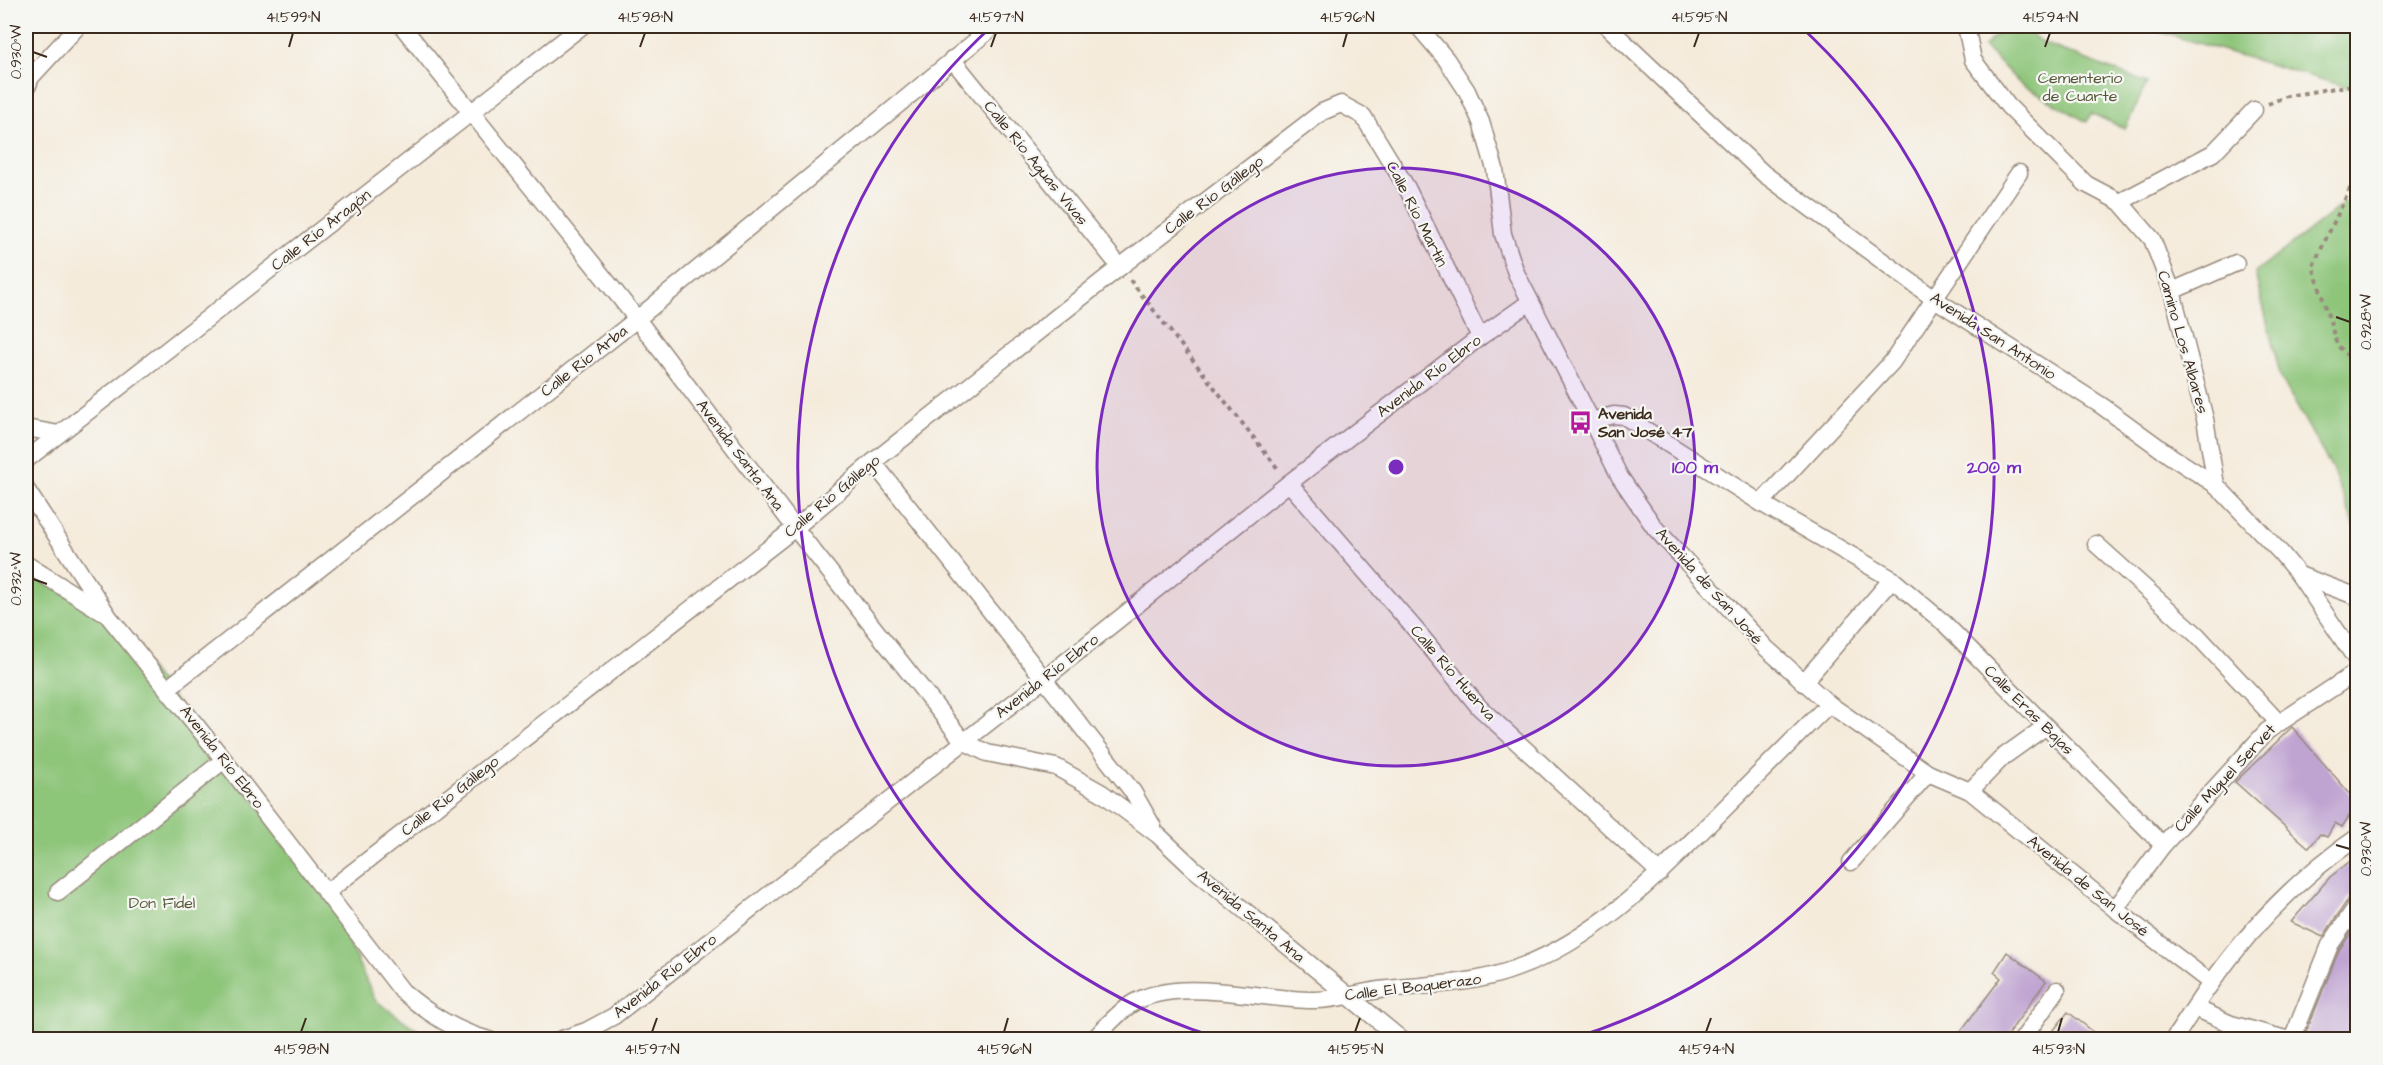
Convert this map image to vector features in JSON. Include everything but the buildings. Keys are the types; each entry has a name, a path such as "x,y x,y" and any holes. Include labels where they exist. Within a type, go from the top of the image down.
{"street":[{"path":"26,90 31,77 78,26"},
{"name":"Avenida Santa Ana","path":"402,26 637,319 795,528 963,741 987,753 1056,767 1102,793 1158,835 1193,868 1402,1040"},
{"name":"Calle Río Aragón","path":"26,460 582,26"},
{"name":"Calle Río Arba","path":"168,688 637,319 994,26"},
{"name":"Avenida de San José","path":"1418,26 1446,59 1467,90 1481,122 1496,169 1502,225 1508,254 1530,302 1620,477 1655,528 1766,648 1803,683 1829,704 1928,773 1970,791 2115,909 2211,983"},
{"name":"Avenida San Antonio","path":"1607,26 1764,174 1933,298 2102,406 2172,457 2216,485 2299,575 2358,662"},
{"name":"Camino Los Albares","path":"1966,26 1973,60 2008,106 2086,184 2120,202 2152,239 2172,291 2205,419 2216,485"},
{"name":"Calle Río Aguas Vivas","path":"952,59 1120,267"},
{"name":"Calle Río Gállego","path":"327,892 795,528 873,462 1120,267 1322,112 1341,104"},
{"name":"Calle Río Martín","path":"1341,104 1362,116 1407,188 1480,337"},
{"path":"2120,202 2213,153 2254,110"},
{"path":"1761,502 1879,377 1918,324 1933,298 2019,173"},
{"path":"2172,291 2236,263"},
{"name":"Avenida Río Ebro","path":"569,1038 600,1025 614,1016 1044,679 1289,483 1480,337 1530,302"},
{"name":"Calle Eras Bajas","path":"1591,421 1614,415 1624,416 1761,502 1892,579 1944,624 2163,844"},
{"path":"26,428 59,434"},
{"name":"Avenida Santa Ana","path":"873,462 1133,792 1158,835"},
{"name":"Calle Río Huerva","path":"1289,483 1479,707 1660,873"},
{"name":"Avenida Río Ebro","path":"26,489 109,616 168,688 402,991 445,1024 489,1040"},
{"path":"2096,544 2197,634 2278,723"},
{"name":"Avenida Río Ebro","path":"26,564 109,616"},
{"path":"2299,575 2358,597"},
{"path":"1803,683 1892,579"},
{"name":"Calle Miguel Servet","path":"2115,909 2163,844 2278,723 2358,671"},
{"name":"Calle El Boquerazo","path":"1093,1040 1132,1004 1152,995 1169,991 1191,990 1313,1000 1462,983 1492,977 1546,956 1592,928 1660,873 1829,704"},
{"path":"1970,791 2003,756 2045,727"},
{"path":"58,892 224,760"},
{"path":"1851,862 1928,773"},
{"path":"2173,1040 2211,983 2255,927 2289,891 2358,837"},
{"path":"2195,1008 2231,1024 2290,1040 2330,945 2358,904"},
{"path":"2028,1037 2057,990"}],"path":[{"path":"2254,110 2288,96 2358,84"},
{"path":"2358,172 2313,266 2337,345 2358,366"},
{"path":"1120,267 1289,483"}],"green space":[{"name":"Cementerio de Cuarte","path":"2007,26 2020,26 2043,43 2147,83 2125,129 2091,113 2087,122 2020,84 1984,46"},
{"path":"2140,26 2357,26 2357,90"},
{"path":"2357,193 2357,532 2332,469 2281,378 2255,273"},
{"name":"Don Fidel","path":"26,564 109,617 326,892 375,1000 430,1039 26,1039"}],"place":[{"name":"Avenida San José 47","path":"1580,423"}]}
